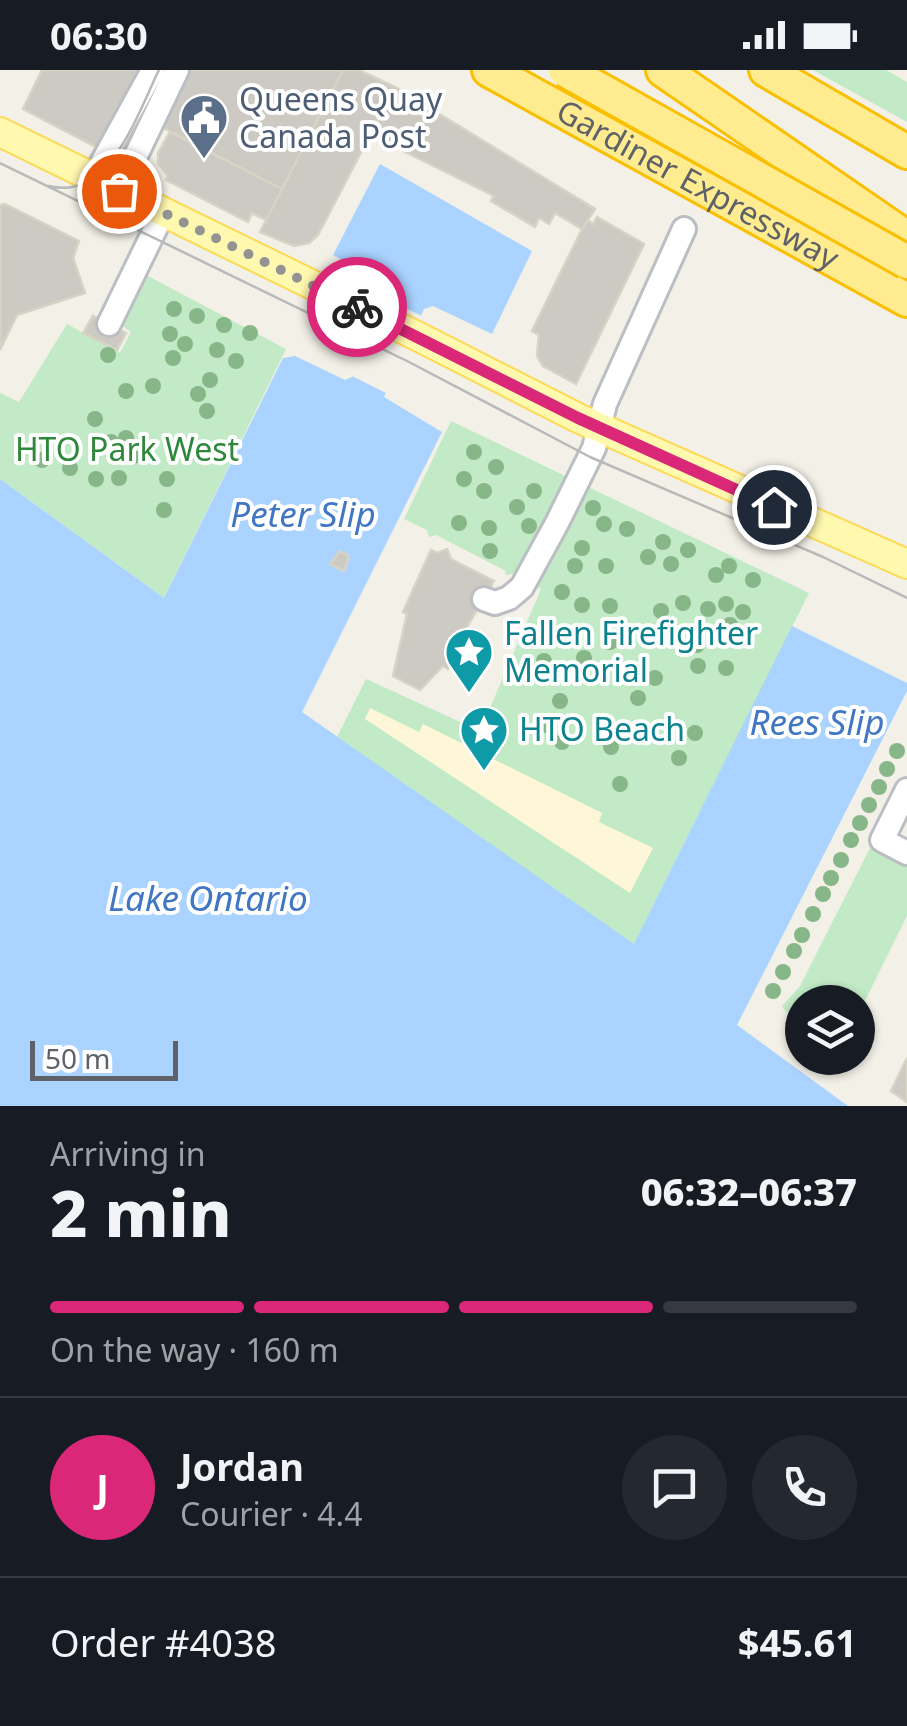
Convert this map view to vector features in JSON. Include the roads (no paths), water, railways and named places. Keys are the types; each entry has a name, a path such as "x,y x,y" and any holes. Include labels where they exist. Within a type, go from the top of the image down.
{"highway":[{"name":"Gardiner Expressway","path":"489,70 907,299"},
{"path":"516,70 841,251 907,299"},
{"name":"Gardiner Expressway","path":"565,70 907,262"},
{"path":"663,70 907,238"},
{"path":"766,70 907,152"},
{"path":"841,251 907,251"}],"main road":[{"path":"0,132 596,427 907,564"}],"lane":[{"path":"106,185 153,70"},
{"path":"106,185 177,70"},
{"path":"109,324 163,213"},
{"path":"484,600 496,603 522,587 594,448 596,427 684,229"},
{"path":"907,790 882,840 907,852"}],"water":[{"name":"Lake Ontario","path":"380,164 532,251 492,334 433,306 424,309 384,397 442,432 302,712 634,944 792,626 907,683 907,691 737,1025 785,1060 785,1075 806,1075 848,1106 0,1106 0,479 164,598 283,358 295,356 345,380 352,377 393,288 333,255"}],"tram line":[{"path":"49,186 70,187 89,181 105,167 131,129 159,70"},
{"path":"0,163 409,362 590,457 823,557 907,598"}],"place":[{"name":"Queens Quay Canada Post","path":"204,160"},
{"name":"Fallen Firefighter Memorial","path":"469,694"},
{"name":"HTO Beach","path":"484,772"}],"park label":[{"name":"HTO Park West","path":"127,450"}],"water label":[{"name":"Peter Slip","path":"303,515"},
{"name":"Rees Slip","path":"817,723"}]}
